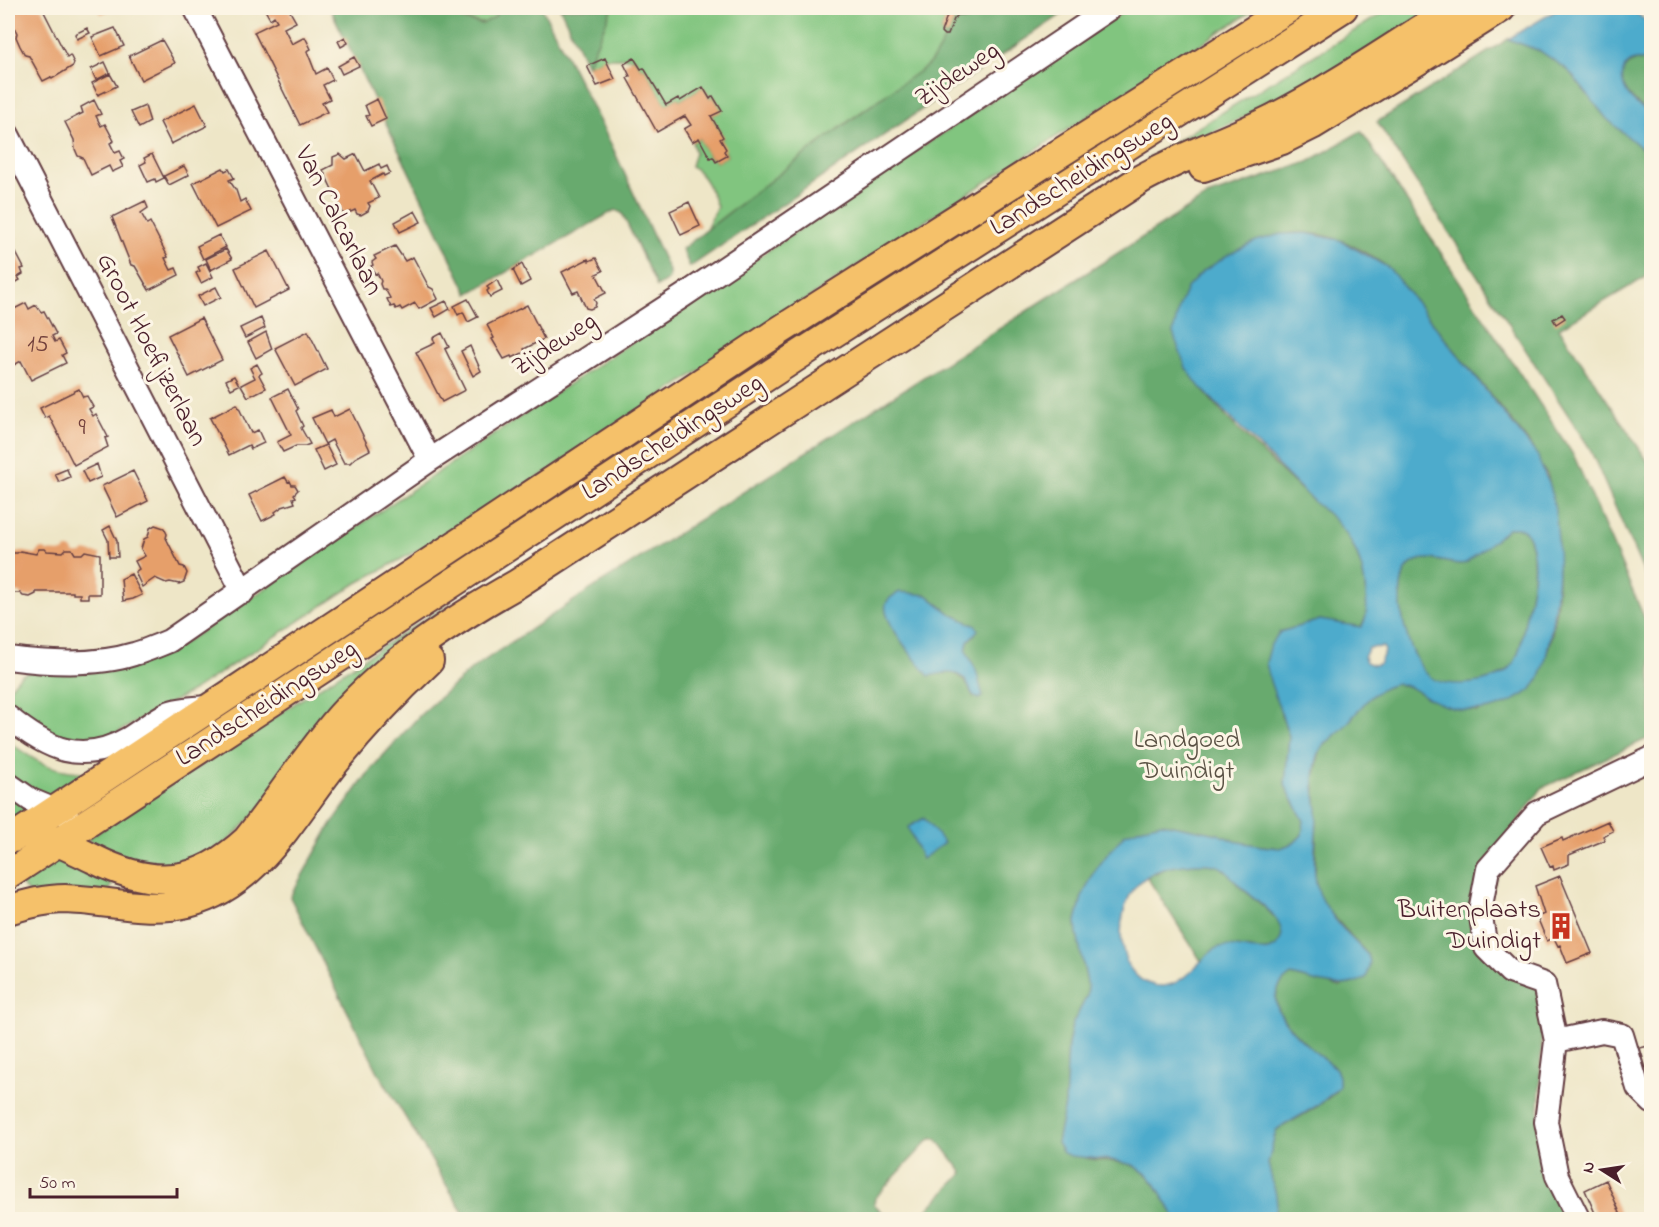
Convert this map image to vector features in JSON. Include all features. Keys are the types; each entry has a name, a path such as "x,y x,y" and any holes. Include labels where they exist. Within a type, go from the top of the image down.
{"main road":[{"name":"Landscheidingsweg","path":"14,837 779,331 1289,8"},
{"name":"Landscheidingsweg","path":"8,875 796,357 1343,8"},
{"path":"14,837 32,834 58,841 120,872 144,878 175,880 195,875 212,866 230,855 246,840 324,736 361,696 461,616 517,584 1141,179 1174,161 1274,118 1455,8"},
{"path":"1093,211 1144,187 1282,140 1342,107 1501,8"},
{"path":"8,910 57,899 142,906 174,905 200,899 230,884 251,868 271,847 336,760 395,693 517,584"}],"street":[{"name":"Van Calcarlaan","path":"195,8 430,460"},
{"name":"Zijdeweg","path":"8,658 72,662 132,655 169,641 243,592 430,460 683,296 1110,8"},
{"name":"Groot Hoefijzerlaan","path":"8,135 243,592"},
{"path":"8,717 46,744 81,753 98,752 117,744 170,712 209,707"},
{"path":"1579,1220 1557,1176 1546,1122 1556,1041 1544,984 1510,972 1486,948 1480,911 1488,869 1537,813 1652,758"},
{"path":"8,784 55,811 78,816 98,816"},
{"path":"1556,1041 1602,1031 1622,1035 1638,1088 1652,1102"}],"green space":[{"path":"330,8 447,8 464,20 482,24 494,18 500,8 542,8 612,146 669,271 669,279 657,287 622,213 615,210 468,294"},
{"path":"447,8 500,8 495,17 483,23 468,20"},
{"path":"560,8 612,8 587,66"},
{"path":"612,8 944,8 947,16 941,32 948,35 933,62 854,117 705,232 717,207 704,179 691,166 695,152 692,142 699,138 710,158 713,157 716,162 727,156 720,139 723,137 711,116 721,111 714,97 710,99 703,87 680,101 678,98 666,105 644,68 641,69 634,58 605,58 587,66"},
{"path":"971,8 1071,8 690,267 682,249 832,134 930,63 955,18 958,15 972,14"},
{"path":"1129,8 1257,8 905,234 544,474 444,536 357,583 194,690 104,740 65,745 13,714 9,704 10,688 21,675 29,672 64,674 119,669 166,655"},
{"path":"1391,8 1437,8 1322,79 1149,163 1147,159"},
{"path":"1508,39 1540,51 1568,70 1607,119 1651,156 1651,274 1559,328 1651,466 1651,589 1589,447 1377,122"},
{"path":"1637,60 1651,63 1651,112 1629,95 1621,79 1622,71 1627,65"},
{"name":"Landgoed Duindigt","path":"1361,131 1574,456 1651,633 1651,737 1542,788 1519,820 1476,933 1544,990 1538,1134 1572,1219 1273,1219 1276,1205 1268,1164 1276,1130 1328,1098 1334,1093 1339,1082 1336,1069 1288,1026 1280,1013 1276,1000 1279,987 1291,975 1341,987 1368,955 1328,910 1319,894 1315,879 1317,810 1314,779 1320,750 1353,717 1363,702 1376,691 1395,684 1408,686 1432,700 1452,707 1477,712 1534,686 1550,643 1558,571 1558,547 1549,480 1529,443 1389,268 1340,240 1302,233 1284,234 1250,244 1201,273 1186,368 1231,422 1328,513 1346,533 1362,568 1367,608 1361,627 1320,620 1280,632 1281,714 1289,736 1285,785 1304,821 1302,835 1294,843 1280,848 1234,841 1218,834 1162,823 1095,871 1082,897 1076,921 1088,987 1087,996 1072,1025 1068,1045 1065,1105 1057,1143 1087,1158 1128,1164 1142,1171 1156,1186 1176,1219 918,1219 963,1173 937,1139 930,1139 875,1198 874,1204 889,1219 467,1219 379,1074 290,897 331,825 371,769 420,715 473,668 585,593 1207,196 1308,162","holes":["927,595 951,614 976,626 975,634 968,641 966,651 976,670 973,696 963,680 947,671"]},
{"path":"1509,528 1520,528 1526,532 1533,553 1530,599 1517,657 1510,668 1494,678 1458,684 1436,681 1429,677 1421,667 1407,636 1401,600 1402,583 1407,570 1416,561 1422,559 1465,563"},
{"path":"452,601 336,712 253,816 226,843 199,858 156,866 112,855 87,839"},
{"path":"8,741 41,763 80,772 83,778 47,801 8,779"},
{"path":"8,791 34,808 8,825"},
{"path":"57,856 112,884 107,897 30,896 20,882"},
{"path":"1195,864 1219,866 1261,904 1281,928 1282,937 1278,945 1266,950 1219,947 1201,961 1147,877 1171,866"}],"water":[{"path":"1560,8 1630,8 1651,25 1651,63 1639,60 1630,62 1622,76 1629,96 1638,105 1651,112 1651,156 1607,119 1568,70 1540,51 1508,39"},
{"path":"1306,233 1340,240 1389,268 1538,456 1551,489 1555,509 1558,566 1555,603 1543,670 1535,685 1523,696 1498,707 1469,710 1449,707 1408,686 1393,685 1371,697 1320,751 1314,781 1317,809 1314,864 1317,886 1329,911 1368,955 1370,962 1367,977 1348,984 1330,984 1291,975 1279,987 1276,1000 1279,1013 1288,1026 1336,1069 1339,1087 1320,1104 1276,1130 1268,1164 1277,1205 1273,1219 1176,1219 1156,1185 1147,1174 1133,1165 1071,1156 1063,1153 1057,1143 1065,1105 1068,1045 1072,1025 1087,996 1088,987 1076,921 1082,897 1095,871 1125,834 1143,827 1162,823 1218,834 1234,841 1280,848 1294,843 1302,835 1304,821 1285,785 1289,736 1266,663 1271,644 1280,632 1320,620 1361,627 1367,608 1362,568 1346,533 1199,386 1186,368 1173,333 1179,307 1187,288 1201,273 1228,255 1256,241 1281,234","holes":["1509,528 1520,528 1526,532 1531,542 1534,564 1530,599 1517,657 1510,668 1494,678 1458,684 1436,680 1421,667 1407,636 1401,599 1402,583 1407,570 1416,561 1422,559 1466,563","1383,647 1385,651 1379,664 1373,665 1366,662 1364,657 1369,648","1210,864 1224,869 1277,920 1282,932 1277,946 1270,950 1222,946 1215,949 1184,977 1171,985 1147,983 1135,974 1122,946 1121,929 1129,897 1143,879 1157,871 1172,867"]},
{"path":"900,592 927,595 951,614 976,626 978,630 968,641 966,651 976,670 983,696 979,699 975,697 960,676 951,673 929,676 917,662 895,631 886,611 888,600"},
{"path":"924,818 944,843 922,859 908,827"}],"building":[{"path":"8,8 42,8 67,57 70,55 73,66 52,79 51,77 43,81 29,56 25,55 20,46"},
{"path":"98,8 115,8 101,14"},
{"path":"264,8 288,8 296,22 284,28 292,44 305,37 311,49 307,51 316,74 327,68 333,80 323,85 330,99 322,103 327,112 300,125 254,32 277,21 274,16 270,19"},
{"path":"944,8 971,8 972,14 958,15 948,35 944,35 941,32 947,16"},
{"path":"87,28 90,33 77,39 75,34"},
{"path":"115,28 124,46 101,56 92,37"},
{"path":"345,37 348,43 341,47 338,41"},
{"path":"162,40 175,63 141,80 129,56"},
{"path":"354,57 359,66 342,74 338,66"},
{"path":"605,58 615,79 597,86 587,66"},
{"path":"634,58 641,69 644,68 666,105 678,98 680,101 703,87 710,99 713,96 722,111 711,116 723,137 720,139 727,156 716,162 713,157 710,158 699,138 692,142 684,129 691,125 685,116 657,132 627,78 630,76 624,64"},
{"path":"105,62 110,73 96,80 91,69"},
{"path":"110,74 117,86 98,95 92,83"},
{"path":"377,99 386,119 371,126 366,116 369,115 365,105"},
{"path":"94,100 101,114 96,116 101,126 105,124 114,141 110,143 115,153 120,151 124,159 120,161 123,167 112,172 109,166 91,175 83,158 78,156 74,140 65,122 83,113 81,107"},
{"path":"196,104 207,126 171,144 160,122"},
{"path":"145,106 150,122 139,128 131,112"},
{"path":"152,154 164,178 156,182 155,179 148,182 140,165 146,162 144,158"},
{"path":"340,154 346,159 356,154 365,171 379,164 381,169 387,166 390,173 370,181 379,198 368,203 370,206 368,211 361,215 355,210 344,215 323,170 333,165 333,157"},
{"path":"184,166 189,175 169,185 164,176"},
{"path":"223,168 225,171 229,169 234,178 229,180 240,202 245,199 251,211 216,228 193,183"},
{"path":"145,201 148,208 141,213 147,224 150,222 168,257 165,258 171,270 176,268 179,275 149,290 135,266 131,265 112,217"},
{"path":"689,202 700,226 681,235 670,211"},
{"path":"415,211 421,222 400,232 395,222"},
{"path":"219,235 226,247 203,259 197,246"},
{"path":"12,245 24,268 21,269 23,274 18,277 20,280 8,287 8,247"},
{"path":"395,246 405,261 413,257 438,299 419,309 415,303 402,310 400,307 396,309 394,306 391,307 387,299 390,298 385,289 382,289 381,281 371,266 376,259 374,256"},
{"path":"226,249 232,259 211,270 206,259"},
{"path":"269,251 289,290 254,308 235,268"},
{"path":"596,258 603,271 596,274 606,293 594,299 595,307 590,309 586,308 578,291 573,293 562,272 588,259 589,261"},
{"path":"206,263 213,277 201,283 196,273 200,271 198,267"},
{"path":"522,264 530,281 521,286 513,270"},
{"path":"497,280 502,291 490,297 487,287"},
{"path":"216,287 221,297 203,306 198,296"},
{"path":"468,299 478,317 468,322 463,312 458,315 454,306"},
{"path":"446,301 450,309 436,317 431,308"},
{"path":"26,303 29,309 36,305 41,312 44,311 56,334 52,336 55,342 59,340 66,353 62,355 66,363 31,380 21,361 14,365 8,351 8,312"},
{"path":"527,305 544,339 524,349 525,352 504,359 487,325"},
{"path":"1562,314 1565,318 1556,324 1553,319"},
{"path":"201,318 222,360 189,377 168,335"},
{"path":"261,318 265,328 245,338 240,328"},
{"path":"308,331 327,369 295,386 275,348"},
{"path":"266,332 272,349 256,358 248,342"},
{"path":"442,333 449,347 445,349 465,390 442,402 416,352 435,343 433,338"},
{"path":"470,346 481,371 473,376 461,351"},
{"path":"257,364 262,373 259,375 266,388 248,397 241,385 255,378 250,368"},
{"path":"234,376 239,385 231,389 226,380"},
{"path":"79,389 83,397 87,396 93,407 89,409 93,416 96,414 108,437 105,438 108,447 74,465 49,416 45,418 40,408"},
{"path":"288,389 298,409 296,411 303,426 301,428 310,444 296,446 283,452 277,442 291,435 272,397"},
{"path":"237,404 251,433 258,430 264,443 251,449 249,445 229,455 210,418"},
{"path":"350,409 370,450 350,463 344,463 332,440 325,444 312,418 331,410 334,417"},
{"path":"326,445 336,465 324,471 314,450"},
{"path":"97,464 101,477 88,483 82,471"},
{"path":"67,469 70,477 59,482 55,474"},
{"path":"133,471 148,501 117,517 102,486"},
{"path":"285,477 298,490 294,494 296,497 293,498 295,503 282,507 275,512 276,514 262,521 249,495"},
{"path":"155,525 164,528 166,538 180,566 184,567 187,573 184,582 166,583 155,578 142,587 135,572 139,569 135,561 145,556 141,549 144,539 148,537 150,528"},
{"path":"110,526 117,541 118,557 109,557 108,540 103,530"},
{"path":"39,549 63,552 66,549 72,549 75,554 82,554 85,551 100,554 100,594 88,594 88,598 80,598 80,594 73,594 73,592 36,592 30,597 20,593 10,593 11,553 20,551 36,554"},
{"path":"131,574 142,595 123,601 121,579"},
{"path":"1608,821 1613,831 1603,836 1605,840 1569,855 1569,864 1554,870 1553,866 1550,867 1541,847 1562,838 1563,841"},
{"name":"Buitenplaats Duindigt","path":"1560,876 1592,953 1567,963 1560,945 1558,946 1554,938 1547,941 1537,917 1544,914 1535,886"},
{"path":"1652,1045 1652,1066 1646,1068 1640,1048"},
{"path":"1606,1180 1623,1220 1598,1220 1585,1190"}],"place":[{"name":"Buitenplaats Duindigt","path":"1561,926"}]}
